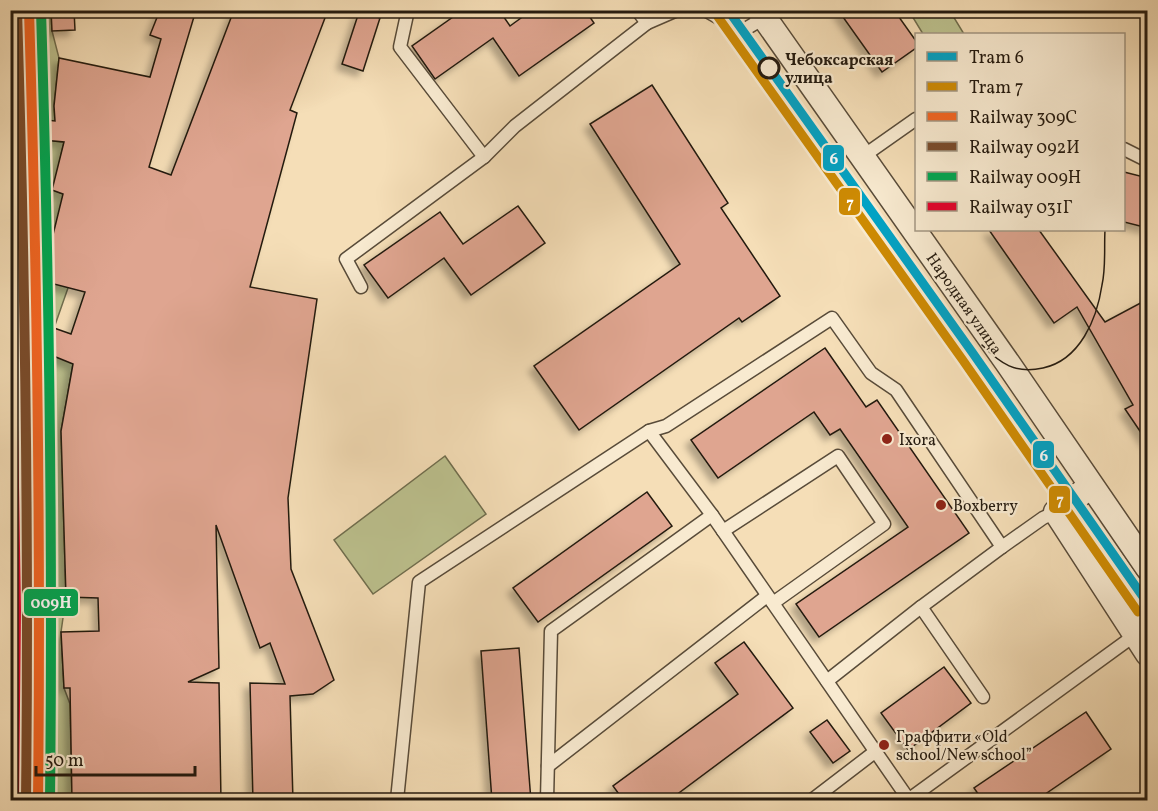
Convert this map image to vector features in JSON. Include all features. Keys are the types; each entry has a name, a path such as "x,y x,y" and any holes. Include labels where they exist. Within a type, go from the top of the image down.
{"street":[{"name":"Народная улица","path":"762,14 1009,365 1148,568"},
{"path":"1091,486 1056,512 1141,645"}],"lane":[{"path":"408,10 400,47 484,158"},
{"path":"637,10 647,23"},
{"path":"361,287 346,259 484,158 515,126 647,23 677,10"},
{"path":"705,10 742,31 762,14"},
{"path":"862,157 915,120"},
{"path":"1125,150 1148,161"},
{"path":"397,801 419,582 649,431 666,426 832,318 871,373 896,390 1002,547"},
{"path":"649,431 712,515 909,800 1141,645"},
{"path":"548,766 770,599 884,524 838,456 723,531"},
{"path":"827,681 1002,547 1043,518 1056,512"},
{"path":"547,801 550,631 712,515"},
{"path":"921,607 982,697"},
{"path":"812,801 876,751"}],"green space":[{"path":"10,11 51,11 52,31 59,58 54,106 55,121 43,140 64,142 53,190 63,194 68,288 54,328 73,364 61,431 66,597 61,632 64,688 70,704 72,800 11,800"},
{"path":"909,11 950,11 963,33 922,33"},
{"path":"445,456 486,514 373,594 334,540"}],"building":[{"path":"51,10 74,10 75,30 52,31"},
{"path":"160,10 196,10 149,167 171,175 234,10 328,10 290,110 297,113 250,287 317,299 288,498 291,569 334,680 313,694 290,696 293,801 253,801 250,683 285,684 270,643 260,648 216,525 219,668 188,682 219,683 221,801 72,801 70,688 64,688 61,632 99,631 98,598 66,597 61,431 73,364 46,353 54,328 71,334 85,292 50,283 53,256 51,243 63,194 52,190 64,142 43,140 46,120 55,121 54,106 59,58 150,77 161,39 150,35"},
{"path":"463,10 499,10 510,26 532,10 585,10 594,23 519,76 493,38 435,79 412,46"},
{"path":"838,10 894,10 915,40 915,49 882,72"},
{"path":"359,12 380,18 363,71 342,64"},
{"path":"652,85 728,203 721,208 780,296 742,322 739,318 579,430 534,366 680,264 590,124"},
{"path":"1125,172 1148,178 1148,228 1125,222"},
{"path":"518,206 545,243 471,295 444,258 388,298 364,265 440,212 463,244"},
{"path":"990,231 1040,231 1105,322 1148,299 1148,443 1125,409 1133,405 1077,307 1054,323"},
{"path":"825,348 866,407 877,400 969,533 819,637 796,604 908,527 840,429 830,435 814,412 718,478 691,440"},
{"path":"647,492 672,526 538,622 513,588"},
{"path":"744,642 793,708 668,801 624,801 613,786 738,694 715,663"},
{"path":"519,648 531,801 492,801 481,651"},
{"path":"944,667 971,703 908,750 881,713"},
{"path":"1086,712 1111,749 1035,801 983,801 974,788"},
{"path":"827,720 850,751 833,763 810,732"}],"tram line":[{"name":"6","path":"728,10 1148,604"},
{"name":"7","path":"718,17 962,359 1138,612"},
{"path":"982,345 1002,362 1024,370 1056,364 1077,347 1091,324 1100,298 1104,272 1105,231"}],"rail line":[{"name":"092И","path":"17,10 26,405 26,800"},
{"name":"309С","path":"29,10 38,405 38,800"},
{"name":"009Н","path":"41,10 50,405 50,800"},
{"name":"031Г","path":"10,239 16,610 14,800"}],"place":[{"name":"Чебоксарская улица","path":"769,68"},
{"name":"Ixora","path":"887,439"},
{"name":"Boxberry","path":"941,505"},
{"name":"Граффити «Old school/New school”","path":"884,745"}]}
